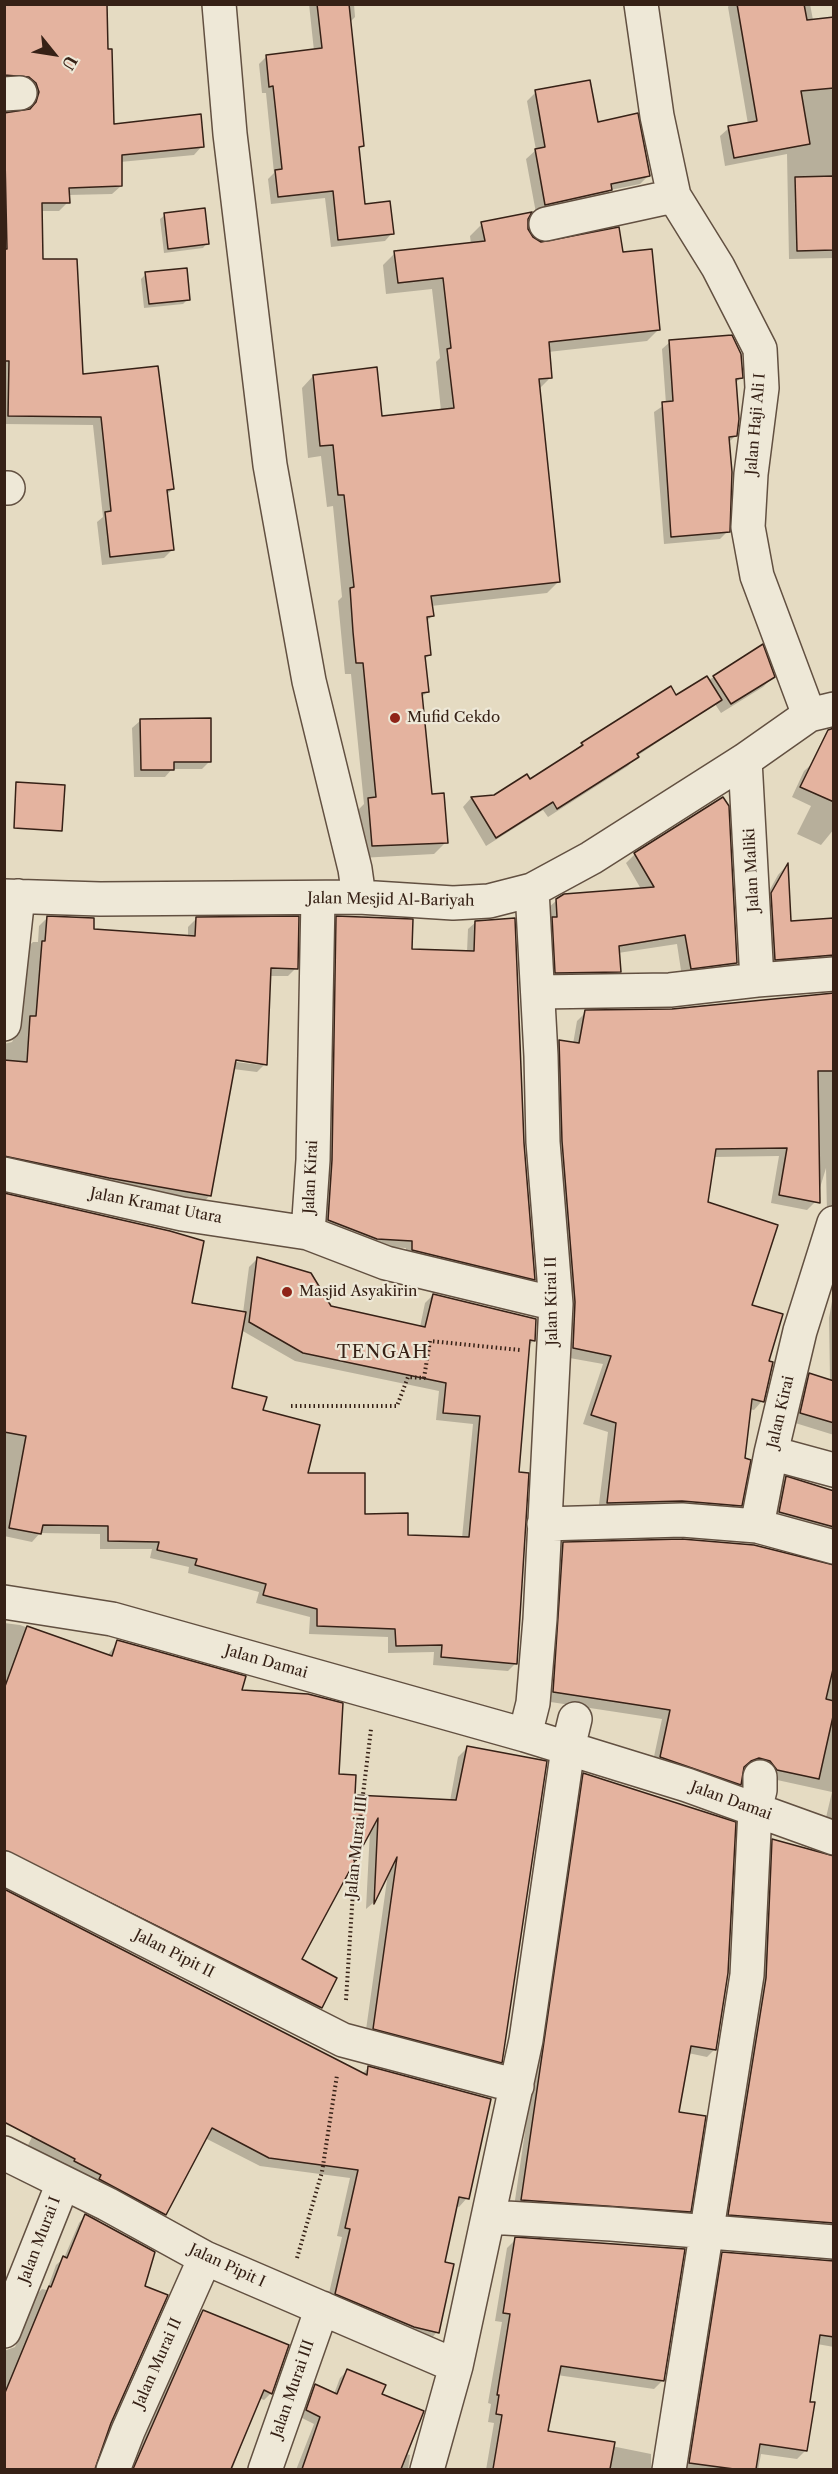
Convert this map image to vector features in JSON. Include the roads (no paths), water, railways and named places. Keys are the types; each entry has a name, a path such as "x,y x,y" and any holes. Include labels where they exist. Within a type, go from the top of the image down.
{"street":[{"path":"219,4 230,134 270,465 309,681 355,869 359,897"},
{"name":"Jalan Haji Ali I","path":"640,5 657,116 674,196 718,267 760,348 762,388 751,474 748,527 757,576 821,712"},
{"path":"546,224 674,196"},
{"name":"Jalan Mesjid Al-Bariyah","path":"11,896 359,897 453,903 489,901 532,890 591,858 821,712"},
{"name":"Jalan Maliki","path":"746,760 757,980"},
{"name":"Jalan Kirai II","path":"527,1724 539,1630 556,1304 543,1142 532,890"},
{"path":"4,1024 11,896"},
{"name":"Jalan Kirai","path":"318,898 313,1148 308,1233 386,1263 556,1304"},
{"path":"538,992 670,990 834,974"},
{"name":"Jalan Kramat Utara","path":"4,1174 182,1214 308,1233"},
{"name":"Jalan Kirai","path":"757,1526 771,1453 800,1331 834,1223"},
{"path":"771,1453 834,1470"},
{"path":"544,1524 682,1520 757,1526 834,1547"},
{"name":"Jalan Damai","path":"4,1602 112,1619 374,1694 571,1734 687,1785 758,1795 834,1838"},
{"path":"427,2469 456,2366 517,2086 531,2007 571,1734"},
{"path":"669,2469 747,1975 758,1795"},
{"name":"Jalan Pipit II","path":"4,1868 343,2040 517,2086"},
{"name":"Jalan Pipit I","path":"4,2152 205,2258 456,2366"},
{"name":"Jalan Murai I","path":"4,2331 63,2182"},
{"path":"488,2217 834,2242"},
{"name":"Jalan Murai II","path":"113,2469 205,2258"},
{"name":"Jalan Murai III","path":"265,2469 321,2308"}],"place":[{"name":"Mufid Cekdo","path":"395,718"},
{"name":"Masjid Asyakirin","path":"287,1292"}],"district":[{"name":"TENGAH","path":"383,1353"}]}
